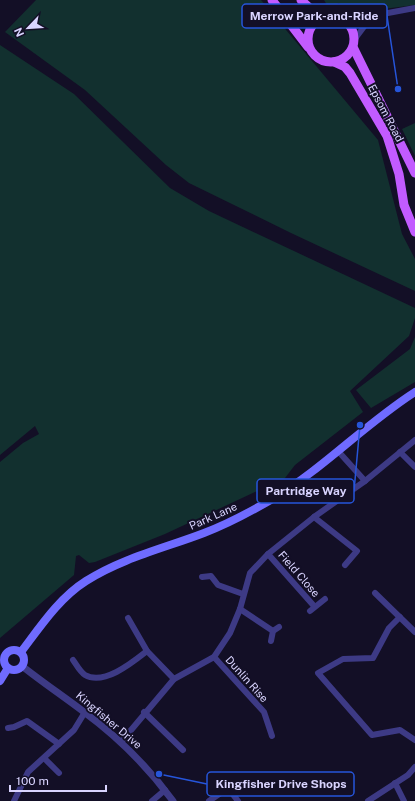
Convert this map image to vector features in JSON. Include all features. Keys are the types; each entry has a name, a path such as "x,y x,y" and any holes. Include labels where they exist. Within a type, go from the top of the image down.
{"main road":[{"path":"272,0 320,60 334,62 346,57 353,44 350,25 345,21 314,12 301,0"},
{"path":"309,48 308,34 310,28 314,22 330,16"},
{"name":"Epsom Road","path":"353,44 415,173"},
{"name":"Epsom Road","path":"334,62 345,67 350,72 387,136 399,174 404,205 415,232"},
{"name":"Park Lane","path":"21,652 50,613 85,581 110,568 205,532 243,515 288,488 338,451 389,410 415,392"},
{"path":"11,650 21,652 24,657 22,666 14,670 8,668 4,660 6,654 11,650"},
{"path":"0,681 8,668"}],"street":[{"path":"330,16 372,16 415,8"},
{"path":"353,44 372,16"},
{"path":"121,742 144,712 174,679 214,657 230,633 240,609 250,573 268,554 314,517 365,481 415,440"},
{"path":"338,451 365,481"},
{"path":"400,452 415,467"},
{"path":"314,517 357,551 345,565"},
{"name":"Field Close","path":"268,554 312,609 325,599"},
{"path":"202,577 211,576 218,586 243,594"},
{"path":"375,593 415,632"},
{"path":"240,609 273,631"},
{"path":"400,617 389,628 373,658 342,659 318,673 372,735 400,730 415,740"},
{"path":"128,618 147,651 174,679"},
{"path":"271,641 273,631 279,627"},
{"path":"73,660 85,675 100,678 124,668 147,651"},
{"name":"Dunlin Rise","path":"214,657 264,712 272,736"},
{"name":"Kingfisher Drive","path":"22,666 85,712 121,742 165,790 173,801"},
{"path":"14,801 28,772 74,730 85,712"},
{"path":"144,712 183,750"},
{"path":"8,728 27,721 59,744"},
{"path":"44,758 58,773"},
{"path":"368,801 408,775 415,767"},
{"path":"395,783 404,801"},
{"path":"209,801 228,788 238,801"},
{"path":"152,801 165,790"}],"green space":[{"path":"36,0 261,0 378,140 402,234 415,259 415,291 189,183 166,165 85,90 5,32"},
{"path":"324,0 415,0 415,5 359,12 338,3 337,5 327,5"},
{"path":"0,45 74,94 170,188 209,211 415,308 415,318 409,336 350,391 363,412 295,465 285,478 165,534 95,562 89,563 79,555 76,556 74,575 0,638 0,462 23,443 39,434 35,426 0,455"},
{"path":"415,123 415,156 402,129"},
{"path":"415,337 415,382 371,408 356,390 410,349"}],"place":[{"name":"Merrow Park-and-Ride","path":"398,89"},
{"name":"Partridge Way","path":"360,425"},
{"name":"Kingfisher Drive Shops","path":"159,774"}]}
